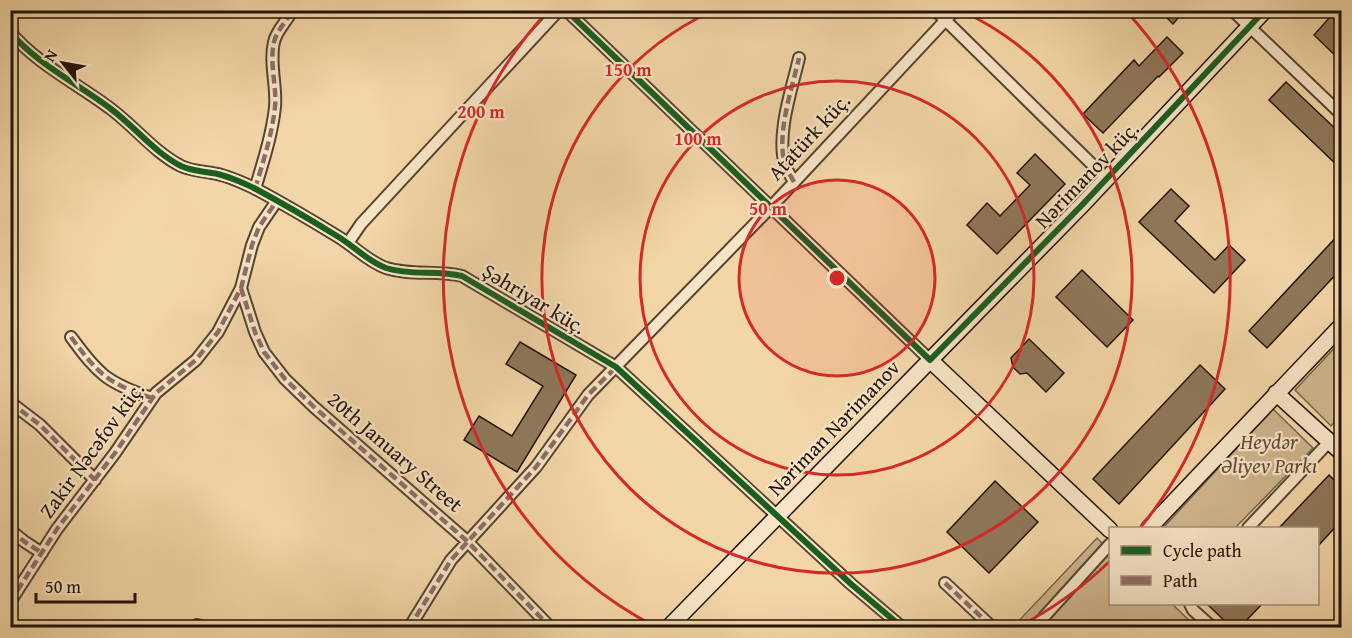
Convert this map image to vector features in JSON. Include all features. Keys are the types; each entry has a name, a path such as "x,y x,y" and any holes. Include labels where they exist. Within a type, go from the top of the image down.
{"main road":[{"name":"Nərimanov küç.","path":"930,360 1107,179 1265,10"},
{"path":"1150,527 1341,325"},
{"name":"Nəriman Nərimanov","path":"668,627 930,360"},
{"path":"930,360 1109,529"},
{"path":"1276,393 1341,453"}],"street":[{"path":"255,189 268,143 275,106 272,54 274,39 281,25 290,17 292,10"},
{"path":"348,243 361,224 559,10"},
{"path":"566,10 930,360"},
{"path":"935,10 1107,179"},
{"name":"Atatürk küç.","path":"409,627 451,560 530,474 588,395 771,207 955,10"},
{"path":"1232,10 1341,115"},
{"name":"Şəhriyar küç.","path":"12,39 111,108 152,145 178,164 190,170 230,177 255,189 348,243 366,259 384,267 402,272 448,273 462,276 616,367 777,517 851,584 903,627"},
{"path":"794,182 783,155 784,127 799,58"},
{"name":"Zakir Nəcəfov küç.","path":"10,602 152,398 165,384 196,360 218,332 241,288 259,227 276,202"},
{"name":"20th January Street","path":"241,288 255,333 264,352 285,380 467,541 551,627"},
{"path":"71,337 100,374 123,388 152,398"},
{"path":"10,402 40,425 95,480"},
{"path":"1249,527 1329,442"},
{"path":"10,530 42,553"},
{"path":"1034,627 1109,545"},
{"path":"945,583 993,627"},
{"path":"1190,606 1213,627"},
{"path":"197,625 209,627"}],"green space":[{"path":"1341,341 1341,415 1331,426 1295,390"},
{"name":"Heydər Əliyev Parkı","path":"1273,409 1313,448 1236,527 1164,527"},
{"path":"1097,538 1109,550 1109,605 1173,605 1196,627 1012,628"}],"building":[{"path":"1159,10 1185,10 1173,24"},
{"path":"1331,16 1341,26 1341,61 1314,35"},
{"path":"1167,37 1183,53 1103,133 1083,114 1134,60 1139,66"},
{"path":"1286,82 1341,134 1341,169 1269,100"},
{"path":"1035,154 1065,184 997,254 967,225 987,203 1000,216 1030,185 1017,173"},
{"path":"1171,189 1189,206 1175,221 1215,260 1229,245 1245,260 1214,293 1139,222"},
{"path":"1341,232 1341,269 1267,348 1249,331"},
{"path":"1082,270 1133,320 1107,347 1056,297"},
{"path":"1029,339 1064,373 1046,392 1027,373 1020,374 1013,367 1011,358"},
{"path":"520,342 576,375 517,472 464,440 479,416 512,436 543,386 506,364"},
{"path":"1200,365 1225,389 1119,504 1093,479"},
{"path":"1329,475 1341,487 1341,521 1319,545 1319,527 1280,527"},
{"path":"995,481 1038,522 989,573 947,532"},
{"path":"1208,605 1261,605 1240,627 1231,627"}],"marked path":[{"path":"255,189 274,117 275,91 272,58 274,42 292,10"},
{"path":"794,182 785,165 782,140 799,58"},
{"path":"10,602 57,529 115,453 156,393 196,360 218,332 241,288 259,227 276,202"},
{"path":"241,288 264,352 285,379 467,541 551,628"},
{"path":"71,337 105,376 124,387 152,398"},
{"path":"409,628 451,560 536,467 588,395 616,367"},
{"path":"10,402 40,425 95,480"},
{"path":"10,530 42,553"},
{"path":"945,583 993,628"},
{"path":"197,625 209,628"}],"cycle path":[{"path":"566,10 930,360 1082,205 1265,10"},
{"path":"10,32 33,54 111,109 162,154 181,166 223,175 254,188 327,230 386,268 405,272 462,276 616,367 851,584 903,628"}]}
